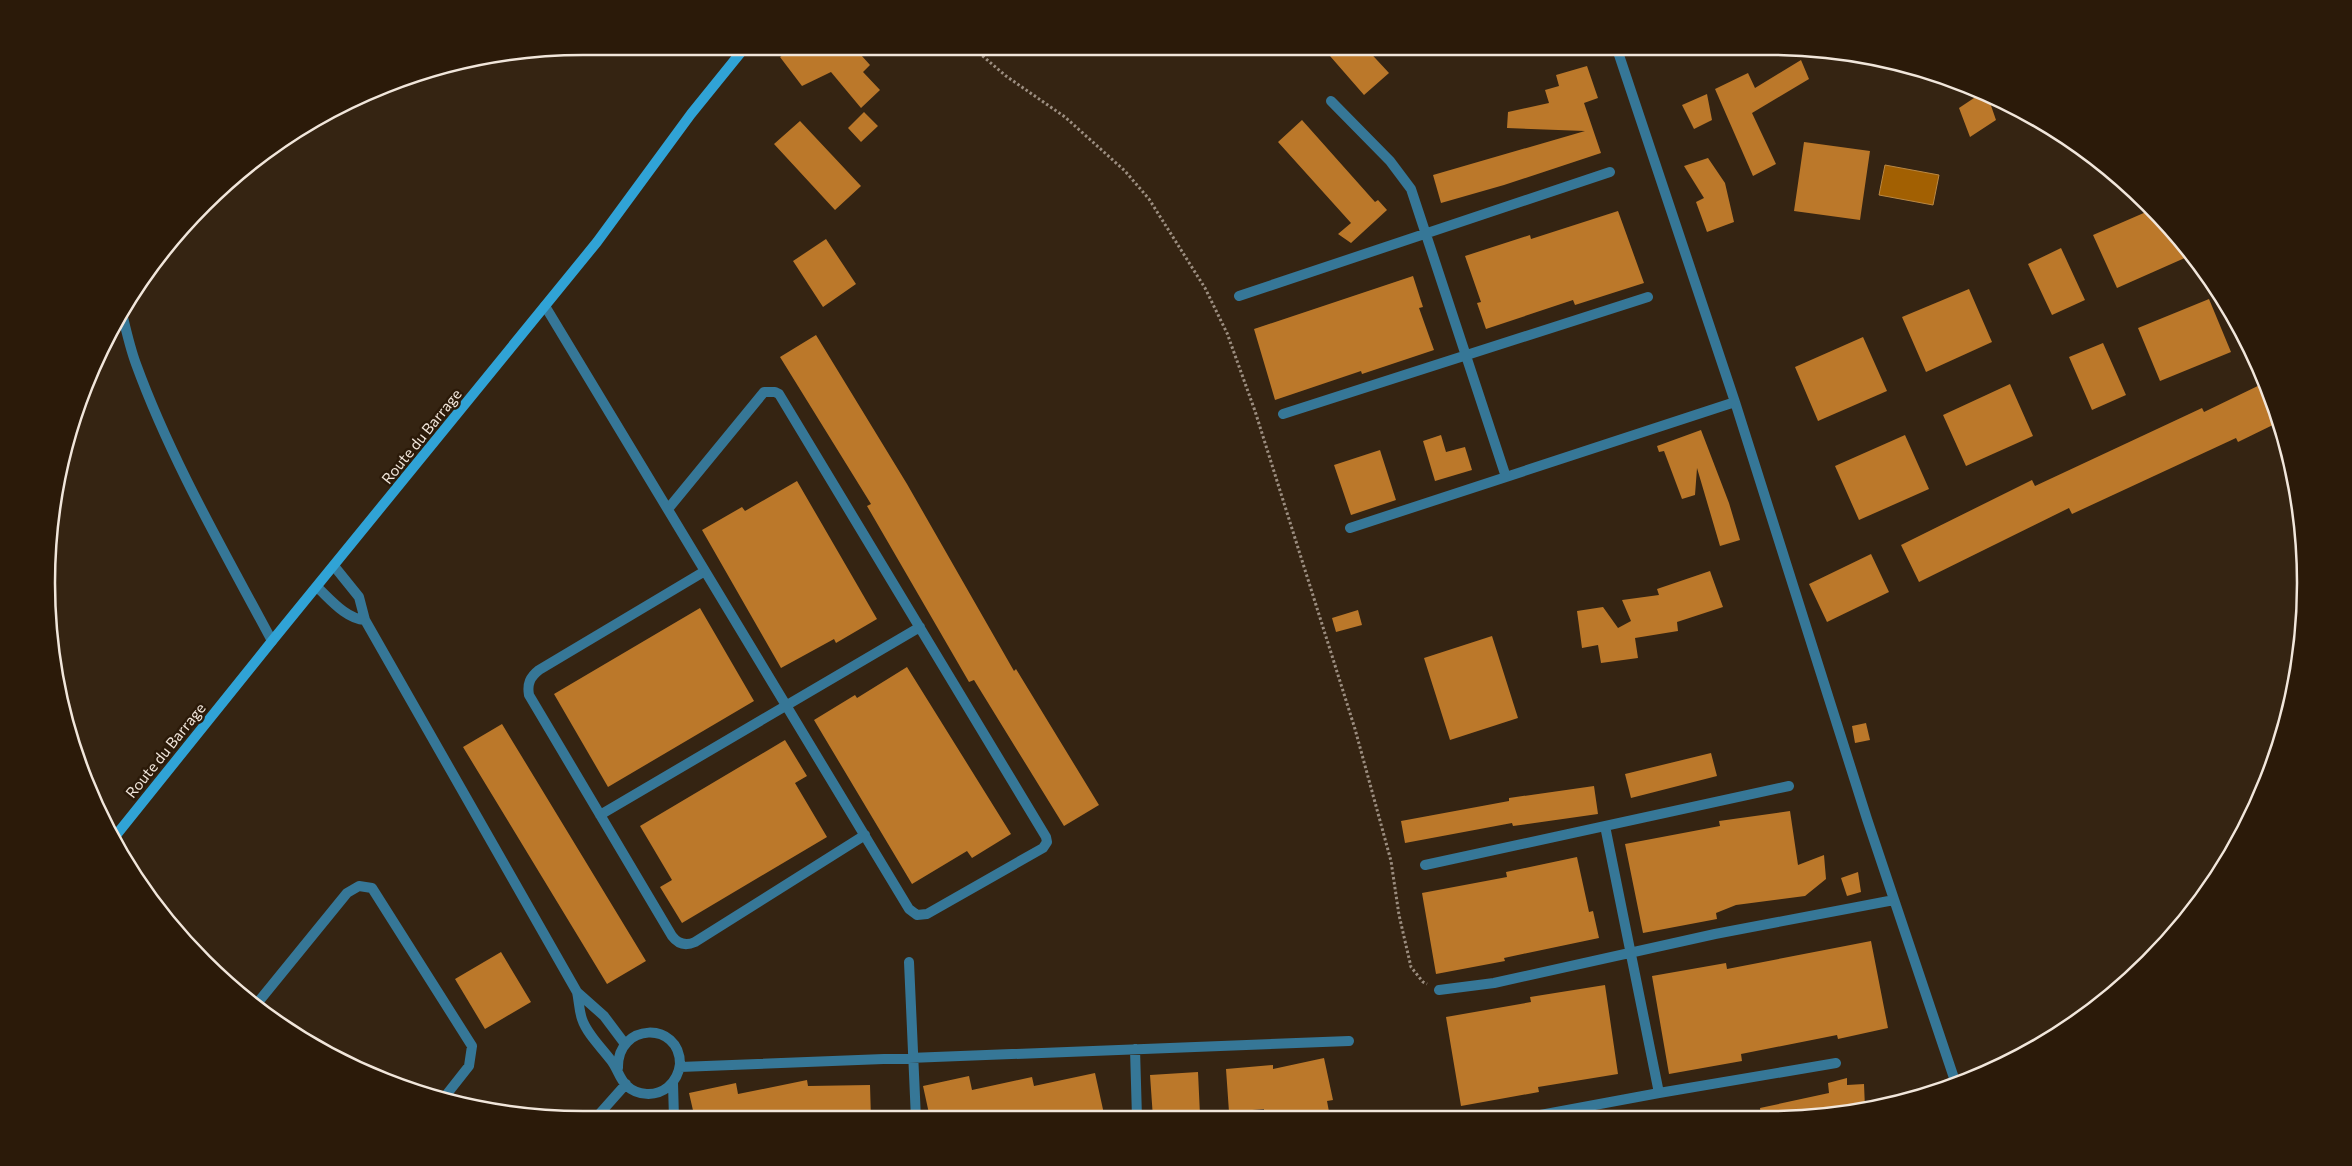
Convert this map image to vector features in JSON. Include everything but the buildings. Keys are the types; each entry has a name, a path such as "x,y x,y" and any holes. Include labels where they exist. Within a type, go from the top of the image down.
{"main road":[{"name":"Route du Barrage","path":"118,833 272,640 597,242 691,114 739,55"}],"street":[{"path":"1619,55 1735,402 1894,900 1954,1077"},
{"path":"1330,101 1390,160 1405,178 1415,201 1506,477"},
{"path":"1239,296 1610,172"},
{"path":"1283,414 1648,297"},
{"path":"545,306 908,909 922,915 1044,848 1047,842 1046,837 783,397 775,392 764,392 668,510"},
{"path":"124,322 136,364 162,425 206,516 272,640"},
{"path":"1350,528 1735,402"},
{"path":"334,566 359,597 365,620 578,992 604,1016 625,1044"},
{"path":"705,571 539,670 529,681 529,695 672,936 679,943 695,942 865,835"},
{"path":"317,587 357,620 365,620"},
{"path":"600,815 920,627"},
{"path":"1425,865 1789,786"},
{"path":"1605,826 1659,1093"},
{"path":"260,1000 347,893 359,886 372,888 472,1046 469,1066 447,1093"},
{"path":"1439,990 1494,983 1631,952 1894,900"},
{"path":"909,962 916,1111"},
{"path":"578,992 582,1019 586,1027 618,1068 626,1084 641,1093 650,1094 658,1093 673,1083"},
{"path":"618,1068 618,1060 625,1044 639,1034 657,1033 665,1036 677,1050 680,1067 673,1083 674,1111"},
{"path":"680,1067 1349,1040"},
{"path":"1135,1049 1137,1111"},
{"path":"1562,1111 1836,1063"},
{"path":"602,1111 626,1084"}],"path":[{"path":"982,55 1006,76 1065,117 1126,171 1149,199 1205,288 1227,333 1254,411 1355,729 1391,861 1399,915 1411,967 1423,982 1439,990"}],"shaded area":[{"path":"1885,165 1939,175 1933,205 1879,195"}]}
